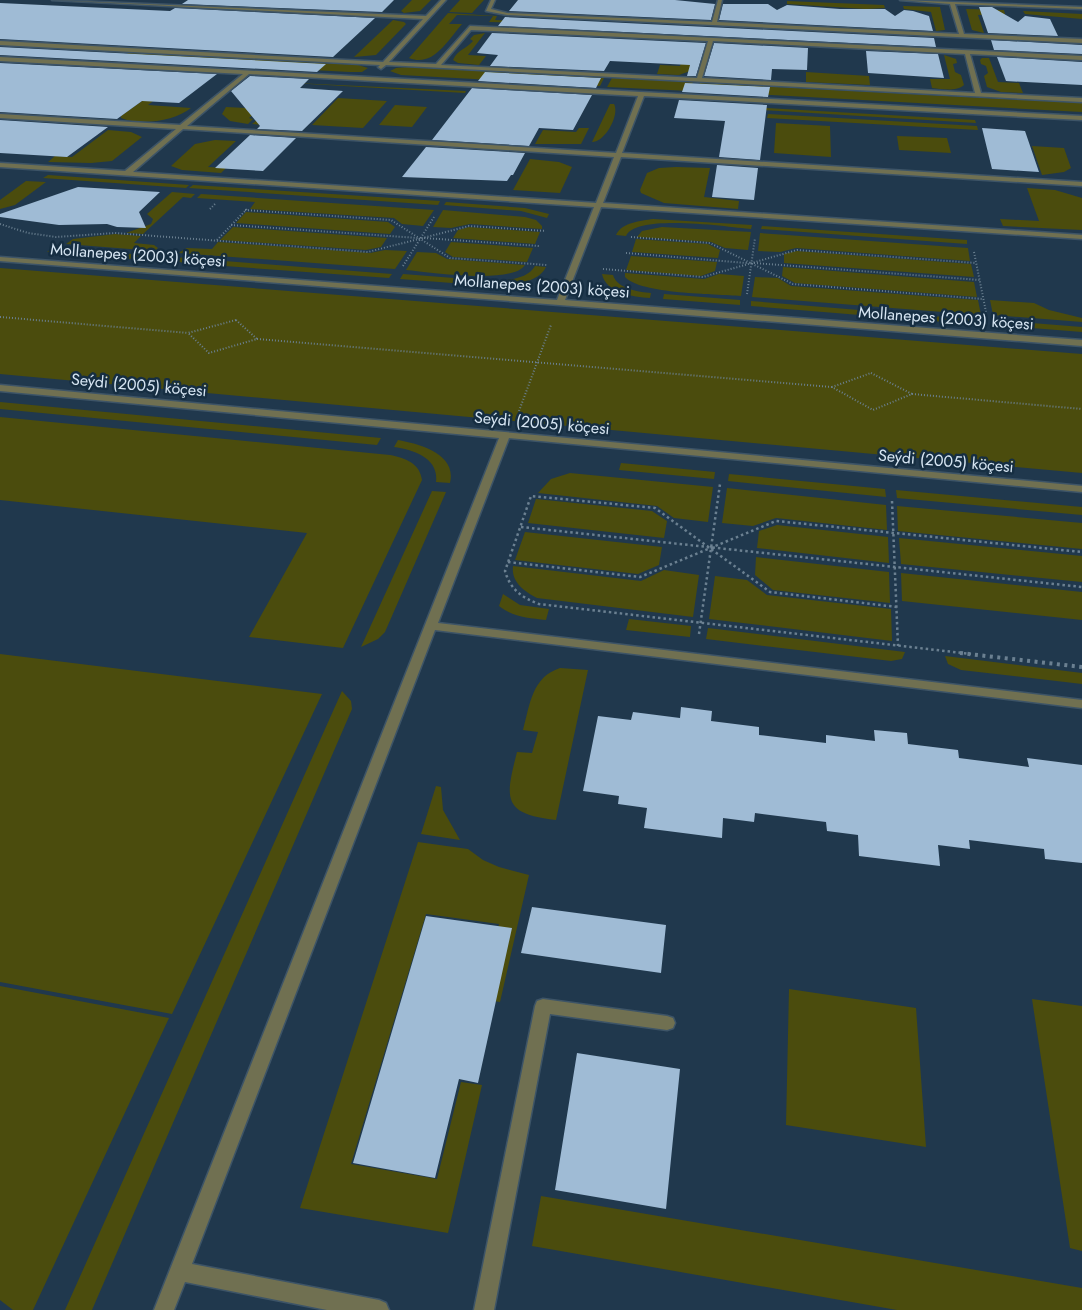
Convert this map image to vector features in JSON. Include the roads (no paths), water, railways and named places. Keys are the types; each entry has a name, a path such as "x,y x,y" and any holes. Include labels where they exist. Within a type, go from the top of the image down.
{"street":[{"path":"54,0 428,18"},
{"path":"369,80 444,0"},
{"path":"493,0 488,10 500,13 1082,41"},
{"path":"714,24 720,0"},
{"path":"902,0 968,1 1082,8"},
{"path":"952,2 962,35"},
{"path":"437,66 470,28 1082,58"},
{"path":"699,80 711,40"},
{"path":"0,43 1082,100"},
{"path":"968,52 979,94"},
{"path":"0,59 1079,120"},
{"path":"126,174 247,73"},
{"path":"560,303 642,94"},
{"path":"0,116 1082,184"},
{"path":"0,165 1082,237"},
{"name":"Mollanepes (2003) köçesi","path":"0,259 1082,344"},
{"name":"Seýdi (2005) köçesi","path":"0,388 1082,489"},
{"path":"164,1310 505,435"},
{"path":"430,626 1082,704"},
{"path":"484,1310 542,1006 667,1024"},
{"path":"179,1271 379,1310"}]}
